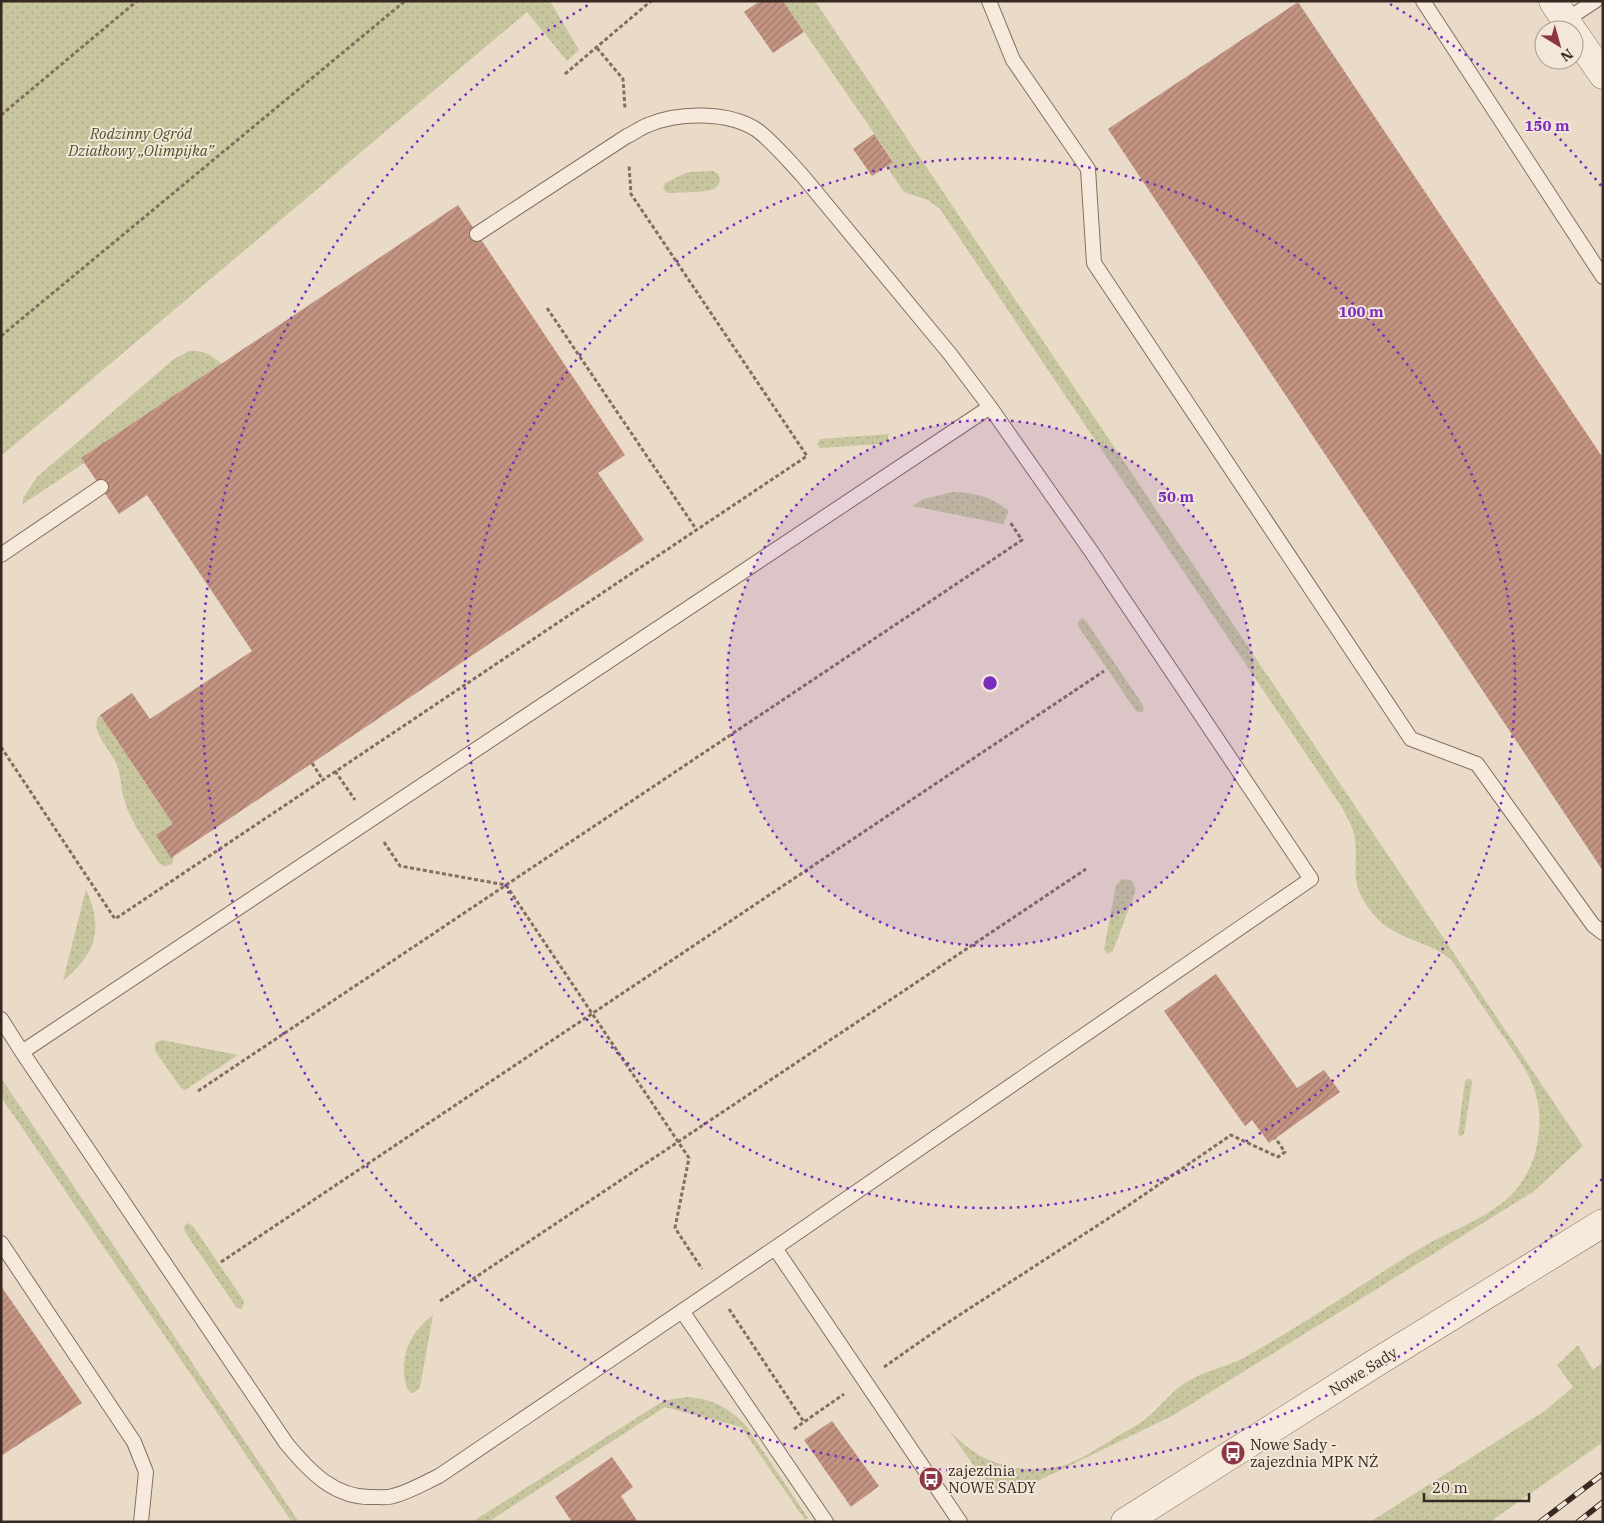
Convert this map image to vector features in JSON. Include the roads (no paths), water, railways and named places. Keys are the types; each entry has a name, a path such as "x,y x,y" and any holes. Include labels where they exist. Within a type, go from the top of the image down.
{"street":[{"path":"1584,48 1603,76"},
{"name":"Nowe Sady","path":"1125,1522 1377,1362 1603,1223"}],"lane":[{"path":"990,1 1013,60 1088,169 1094,262 1411,739 1477,764 1592,924 1603,933"},
{"path":"1423,1 1603,276"},
{"path":"1567,20 1595,1"},
{"path":"1,1019 286,1443 321,1480 341,1492 365,1498 392,1497 439,1476 716,1289 1311,878 1090,551 990,407 950,354 801,174 756,130 736,121 709,115 681,117 649,125 627,136 477,234"},
{"path":"22,1052 990,407"},
{"path":"1,555 101,487"},
{"path":"1,1243 134,1442 146,1472 141,1522"},
{"path":"775,1248 960,1522"},
{"path":"682,1311 826,1522"}],"railway":[{"path":"1540,1522 1603,1474"},
{"path":"1578,1522 1603,1502"}],"place":[{"name":"Nowe Sady - zajezdnia MPK NŻ","path":"1233,1453"},
{"name":"zajezdnia NOWE SADY","path":"931,1479"}],"park label":[{"name":"Rodzinny Ogród Działkowy „Olimpijka”","path":"141,142"}]}
